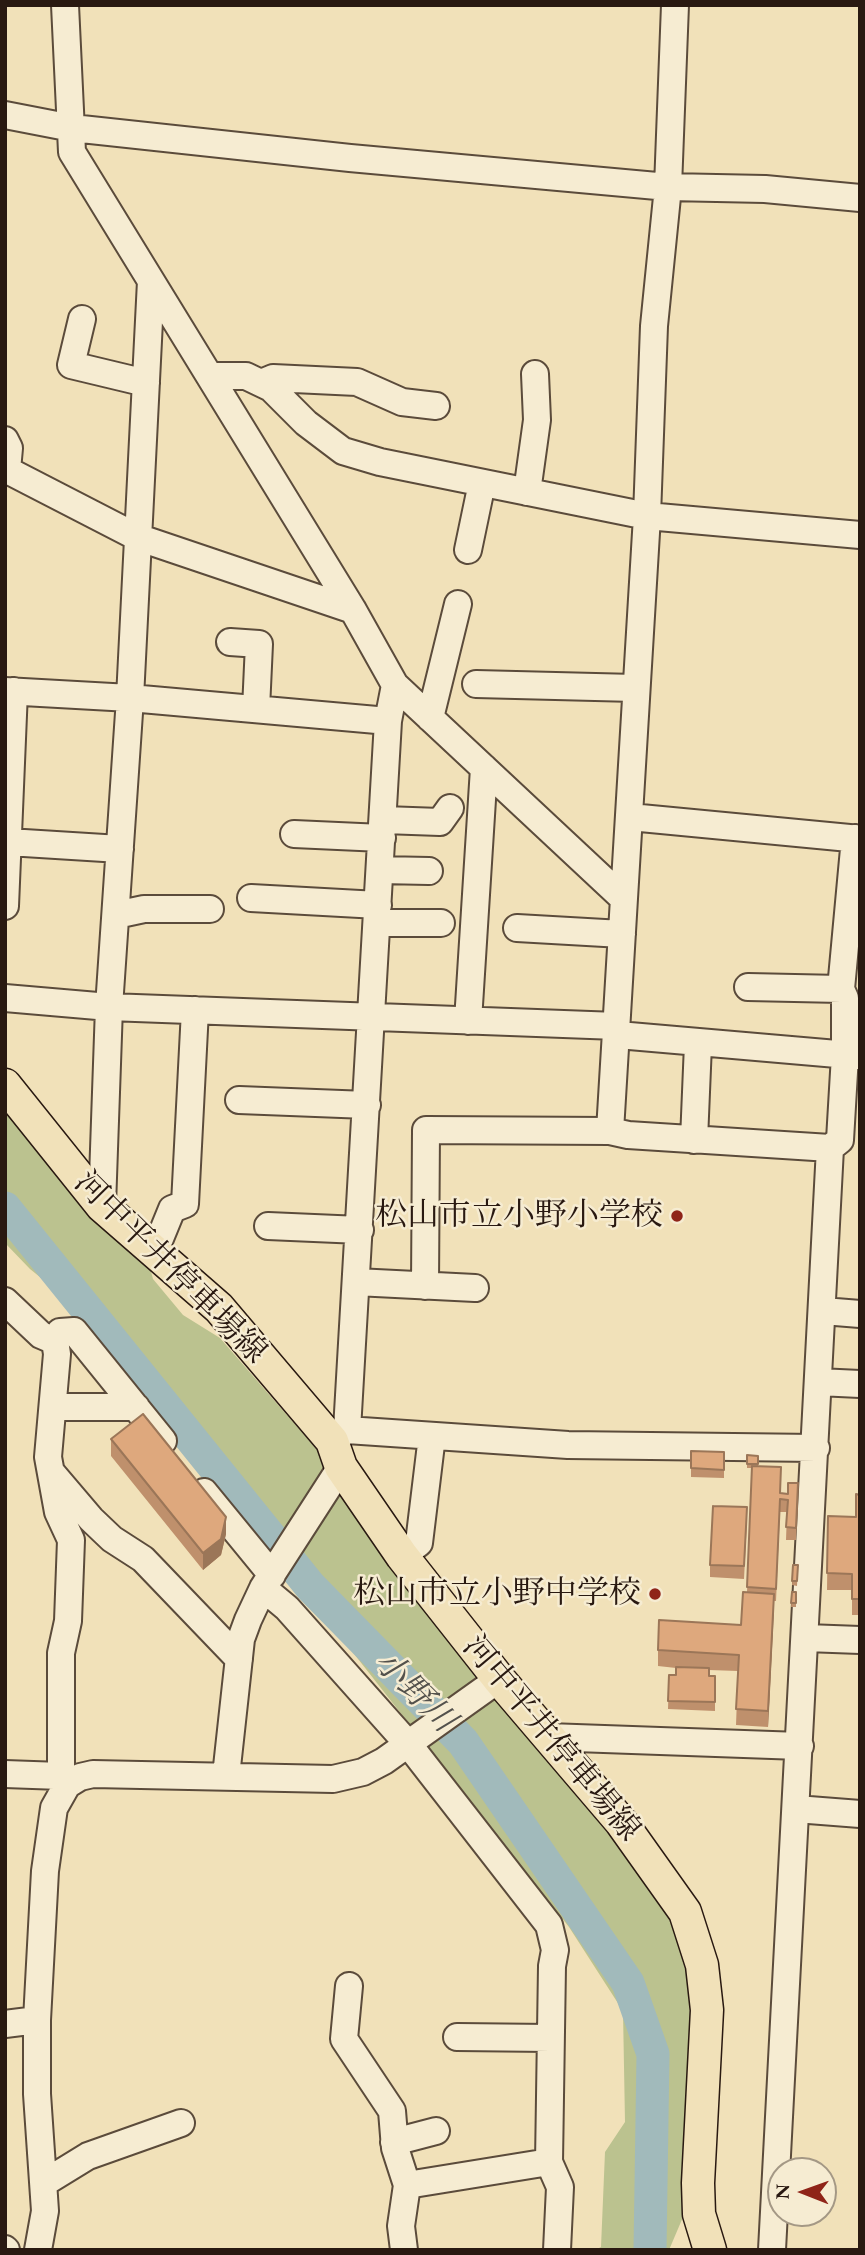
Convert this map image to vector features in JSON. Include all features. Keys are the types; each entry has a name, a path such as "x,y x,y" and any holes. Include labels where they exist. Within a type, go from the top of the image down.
{"main road":[{"name":"河中平井停車場線","path":"5,1086 102,1206 219,1308 340,1453 402,1556 494,1684 548,1737 662,1876 685,1912 702,1965 707,2010 698,2183 699,2214 710,2250"}],"street":[{"path":"65,5 72,152 353,610 395,685 624,899"},
{"path":"610,1131 631,817 654,326 668,187 674,5"},
{"path":"5,115 72,128 337,157 668,187 765,189 860,198"},
{"path":"102,1206 110,1007 130,698 151,281"},
{"path":"82,319 71,365 146,383"},
{"path":"527,492 537,420 535,374"},
{"path":"210,376 246,376 271,388 306,423 343,451 380,462 647,516 860,535"},
{"path":"261,383 273,378 357,382 402,402 436,406"},
{"path":"5,440 9,448 7,470 137,537 353,610"},
{"path":"468,550 482,483"},
{"path":"430,718 458,604"},
{"path":"230,642 259,644 256,709"},
{"path":"477,684 635,688"},
{"path":"226,1776 241,1639 270,1578 340,1453 356,1282 388,721 395,685"},
{"path":"5,906 9,691 130,698 388,721"},
{"path":"468,1021 484,768"},
{"path":"294,834 383,829 440,822 450,808"},
{"path":"425,1286 426,1130 610,1131 694,1140 830,1148 840,1140 852,1055 845,998 841,989 857,839 631,817"},
{"path":"8,842 120,849"},
{"path":"380,870 429,872"},
{"path":"251,898 441,923"},
{"path":"116,915 144,909 210,909"},
{"path":"517,928 622,934"},
{"path":"748,987 841,989"},
{"path":"5,998 110,1007 373,1016 617,1031 698,1044 852,1055"},
{"path":"154,1253 172,1209 185,1204 195,1010"},
{"path":"694,1140 698,1044"},
{"path":"239,1100 367,1105"},
{"path":"772,2250 830,1148"},
{"path":"268,1226 359,1230"},
{"path":"356,1282 475,1288"},
{"path":"5,1301 41,1335 55,1341"},
{"path":"823,1311 860,1314"},
{"path":"38,2250 45,2211 37,2094 37,2020 44,1871 54,1808 64,1780 61,1653 68,1621 71,1540 58,1512 48,1457 57,1353 55,1341 60,1332 74,1331 270,1578 288,1608 412,1743 549,1925 555,1950 552,1966 549,2162 560,2187 557,2250"},
{"path":"818,1382 860,1384"},
{"path":"53,1407 136,1407"},
{"path":"340,1453 432,1436 568,1445 816,1448"},
{"path":"402,1556 419,1544 432,1436"},
{"path":"51,1472 91,1519 112,1539 143,1559 239,1659"},
{"path":"806,1638 860,1640"},
{"path":"5,1774 64,1780 93,1774 333,1779 363,1772 412,1743 494,1684"},
{"path":"548,1737 800,1746"},
{"path":"796,1808 860,1814"},
{"path":"349,1986 344,2039 392,2110 394,2142 407,2185 401,2226 404,2250"},
{"path":"5,2024 37,2020"},
{"path":"457,2037 550,2038"},
{"path":"44,2183 88,2155 181,2123"},
{"path":"394,2142 436,2131"},
{"path":"407,2185 549,2162"}],"green space":[{"path":"5,1112 77,1194 149,1264 153,1279 183,1315 220,1338 319,1452 675,1913 695,1992 686,2210 669,2250 595,2250 601,2247 605,2152 625,2122 623,2011 569,1927 288,1570 186,1448 78,1308 30,1269 5,1243"}],"building":[{"path":"143,1414 226,1517 221,1539 203,1553 111,1439"},
{"path":"691,1451 724,1452 724,1470 691,1468"},
{"path":"747,1455 758,1456 758,1464 747,1464"},
{"path":"752,1466 781,1467 780,1493 788,1494 788,1483 798,1483 796,1528 786,1527 788,1500 780,1499 776,1589 747,1587"},
{"path":"856,1494 860,1495 860,1599 852,1599 852,1574 827,1573 828,1516 856,1517"},
{"path":"713,1506 747,1507 744,1566 710,1565"},
{"path":"793,1565 798,1565 797,1581 792,1581"},
{"path":"743,1592 774,1594 768,1711 736,1709 739,1655 658,1650 659,1620 741,1625"},
{"path":"792,1592 796,1592 796,1603 791,1603"},
{"path":"676,1667 709,1668 709,1676 715,1676 715,1702 668,1701 669,1675 676,1675"}],"waterway":[{"name":"小野川","path":"5,1208 310,1586 463,1742 628,1983 653,2054 650,2250"}],"place":[{"name":"松山市立小野小学校","path":"677,1216"},
{"name":"松山市立小野中学校","path":"655,1594"}]}
